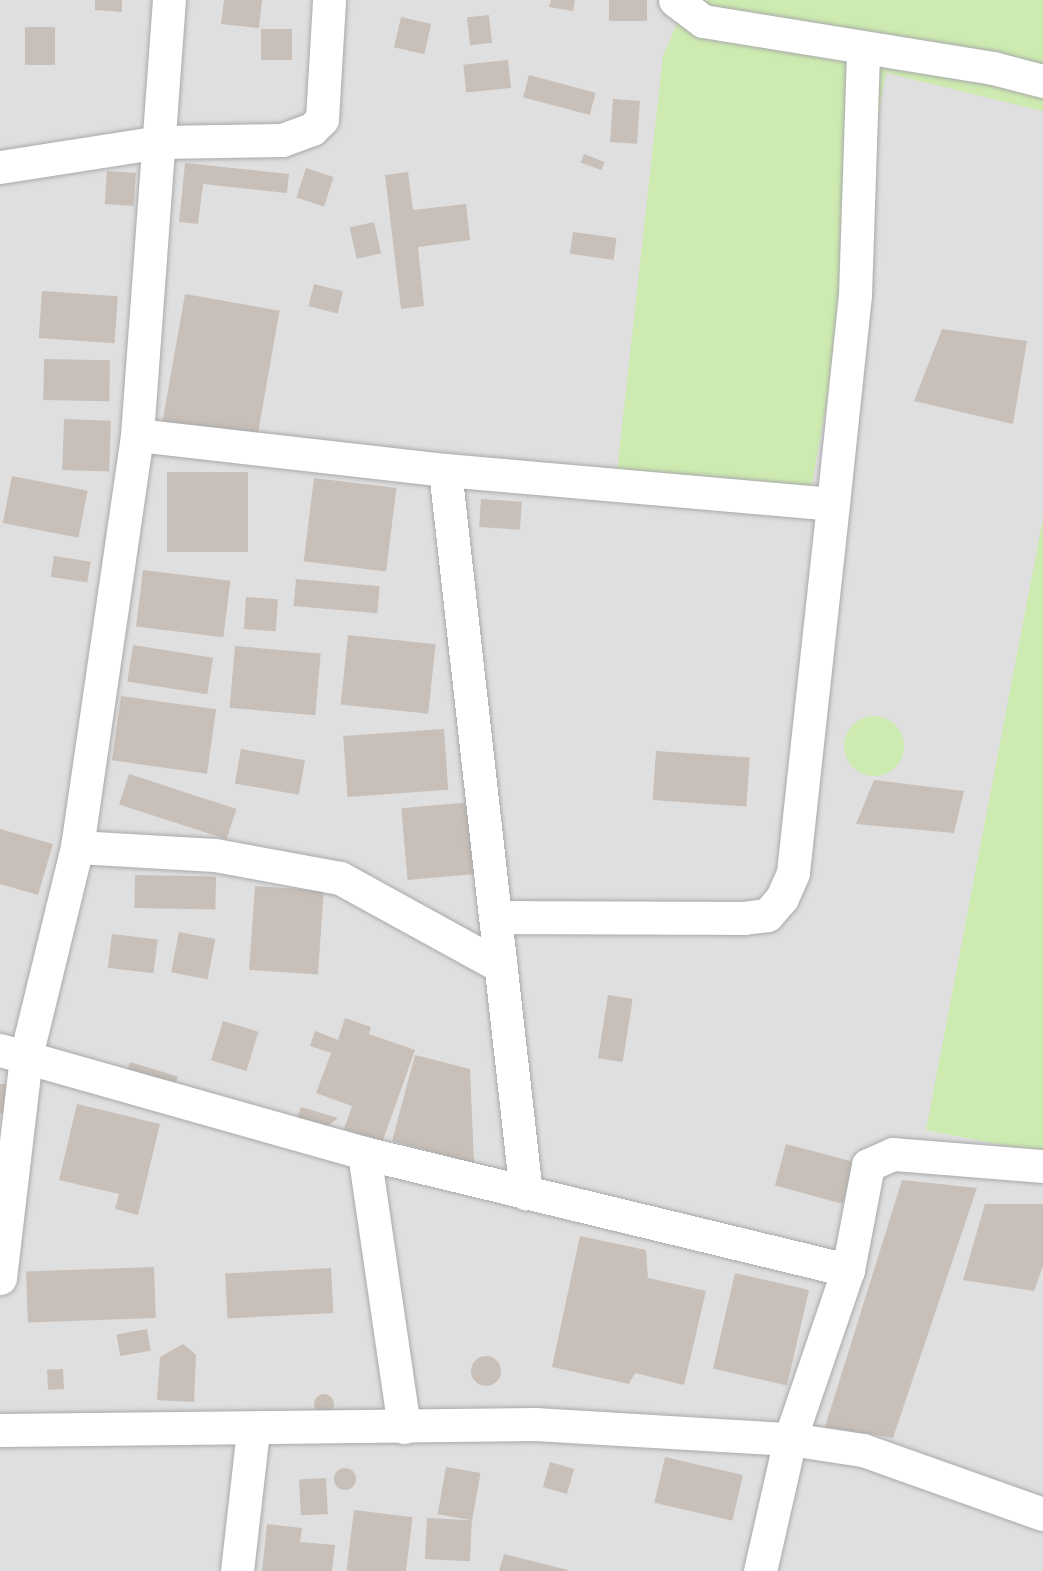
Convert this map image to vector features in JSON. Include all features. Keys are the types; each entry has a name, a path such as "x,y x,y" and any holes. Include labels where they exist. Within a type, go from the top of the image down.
{"street":[{"path":"0,1278 13,1053 77,847 137,435 169,0"},
{"path":"0,167 160,142 282,140 312,129 322,119 329,0"},
{"path":"675,0 703,21 864,50 993,68 1043,81"},
{"path":"498,918 744,918 767,915 782,898 793,873 855,295 864,50"},
{"path":"137,435 445,470 833,504"},
{"path":"445,470 498,918 500,966 526,1193"},
{"path":"77,847 215,855 340,878 500,966"},
{"path":"13,1053 364,1153 848,1270"},
{"path":"364,1153 404,1427"},
{"path":"760,1571 790,1439 848,1270 868,1165 879,1157 1043,1166"},
{"path":"0,1430 253,1430 535,1424 790,1439 863,1450 1043,1515"},
{"path":"237,1571 253,1430"}],"shaded area":[{"path":"0,0 1043,0 1043,1571 0,1571"}],"green space":[{"path":"687,0 1043,0 1043,111 886,73 810,495 617,471 663,56"},
{"path":"1043,518 1043,1153 926,1130"},
{"path":"874,716 891,721 899,729 904,746 899,763 891,771 874,776 857,771 849,763 844,746 849,729 857,721"}],"building":[{"path":"95,0 122,0 122,12 95,10"},
{"path":"224,0 262,0 259,28 221,24"},
{"path":"551,0 575,0 573,11 549,7"},
{"path":"609,0 647,0 647,21 609,21"},
{"path":"489,15 492,43 470,45 467,17"},
{"path":"401,17 431,24 424,54 394,47"},
{"path":"25,27 55,27 55,65 25,65"},
{"path":"261,29 292,29 292,60 261,60"},
{"path":"508,60 511,88 466,93 463,65"},
{"path":"529,75 596,93 590,115 523,97"},
{"path":"613,99 640,101 637,144 610,142"},
{"path":"584,154 605,162 601,170 581,162"},
{"path":"185,163 289,174 287,193 203,184 198,224 179,222"},
{"path":"306,168 334,177 324,206 296,197"},
{"path":"107,171 136,173 134,206 105,204"},
{"path":"408,172 413,210 466,204 470,240 418,247 424,306 401,309 385,175"},
{"path":"374,222 381,253 357,259 350,228"},
{"path":"573,232 617,238 614,260 570,254"},
{"path":"314,284 343,291 338,314 308,306"},
{"path":"42,291 118,296 115,343 39,338"},
{"path":"185,294 280,311 256,443 162,426"},
{"path":"942,329 1027,341 1013,424 914,401"},
{"path":"44,359 110,360 109,401 43,400"},
{"path":"64,419 111,421 109,472 62,470"},
{"path":"167,472 248,472 248,552 167,552"},
{"path":"12,476 88,491 78,538 3,523"},
{"path":"314,478 396,488 386,571 304,561"},
{"path":"481,499 522,502 520,530 479,527"},
{"path":"54,556 91,562 87,583 51,577"},
{"path":"143,570 230,581 223,637 136,627"},
{"path":"296,579 380,586 377,613 294,606"},
{"path":"246,597 278,599 276,631 244,629"},
{"path":"348,635 436,644 428,714 341,705"},
{"path":"133,645 213,658 207,694 127,682"},
{"path":"235,646 321,653 315,715 230,708"},
{"path":"121,696 216,709 207,774 112,760"},
{"path":"444,729 448,790 348,797 343,736"},
{"path":"241,749 305,760 299,795 235,783"},
{"path":"656,751 750,758 746,806 653,800"},
{"path":"129,774 236,809 227,839 119,804"},
{"path":"874,780 964,791 954,833 856,824"},
{"path":"472,802 478,874 408,880 401,808"},
{"path":"0,829 53,844 38,895 0,884"},
{"path":"135,875 216,876 215,909 134,908"},
{"path":"255,886 324,891 318,975 249,970"},
{"path":"179,932 215,939 207,979 171,972"},
{"path":"112,934 158,940 154,973 108,968"},
{"path":"608,995 633,999 623,1062 598,1058"},
{"path":"345,1018 371,1027 369,1034 415,1050 382,1143 344,1129 352,1106 316,1093 331,1053 310,1046 315,1031 338,1040"},
{"path":"223,1021 258,1032 246,1071 211,1060"},
{"path":"415,1055 470,1069 474,1163 392,1141"},
{"path":"130,1062 178,1077 174,1090 126,1075"},
{"path":"0,1084 16,1084 14,1111 0,1114"},
{"path":"77,1104 160,1124 138,1215 115,1209 119,1194 59,1180"},
{"path":"301,1107 338,1118 327,1127 297,1118"},
{"path":"786,1144 854,1162 842,1204 775,1186"},
{"path":"902,1180 977,1188 893,1438 825,1427"},
{"path":"985,1204 1043,1204 1043,1266 1034,1291 963,1280"},
{"path":"580,1236 646,1250 648,1278 706,1291 684,1385 635,1373 629,1384 552,1367"},
{"path":"154,1267 156,1318 28,1322 26,1271"},
{"path":"331,1268 333,1313 228,1318 225,1274"},
{"path":"735,1273 809,1290 787,1386 713,1368"},
{"path":"147,1329 151,1351 120,1356 116,1334"},
{"path":"183,1344 196,1355 194,1402 157,1400 160,1357"},
{"path":"486,1356 496,1361 501,1371 496,1381 486,1386 476,1381 471,1371 476,1361"},
{"path":"63,1369 64,1389 48,1390 47,1370"},
{"path":"324,1394 331,1397 334,1404 331,1411 324,1414 317,1411 314,1404 317,1397"},
{"path":"665,1457 743,1475 732,1521 654,1503"},
{"path":"550,1462 574,1469 567,1494 543,1487"},
{"path":"446,1467 480,1473 472,1520 438,1514"},
{"path":"345,1468 353,1471 356,1479 353,1487 345,1490 337,1487 334,1479 337,1471"},
{"path":"326,1478 328,1514 301,1515 299,1479"},
{"path":"354,1510 413,1517 406,1571 347,1571"},
{"path":"427,1518 472,1520 470,1561 425,1559"},
{"path":"267,1524 302,1528 300,1542 335,1545 332,1571 262,1571"},
{"path":"504,1554 568,1570 568,1571 499,1571"}]}
